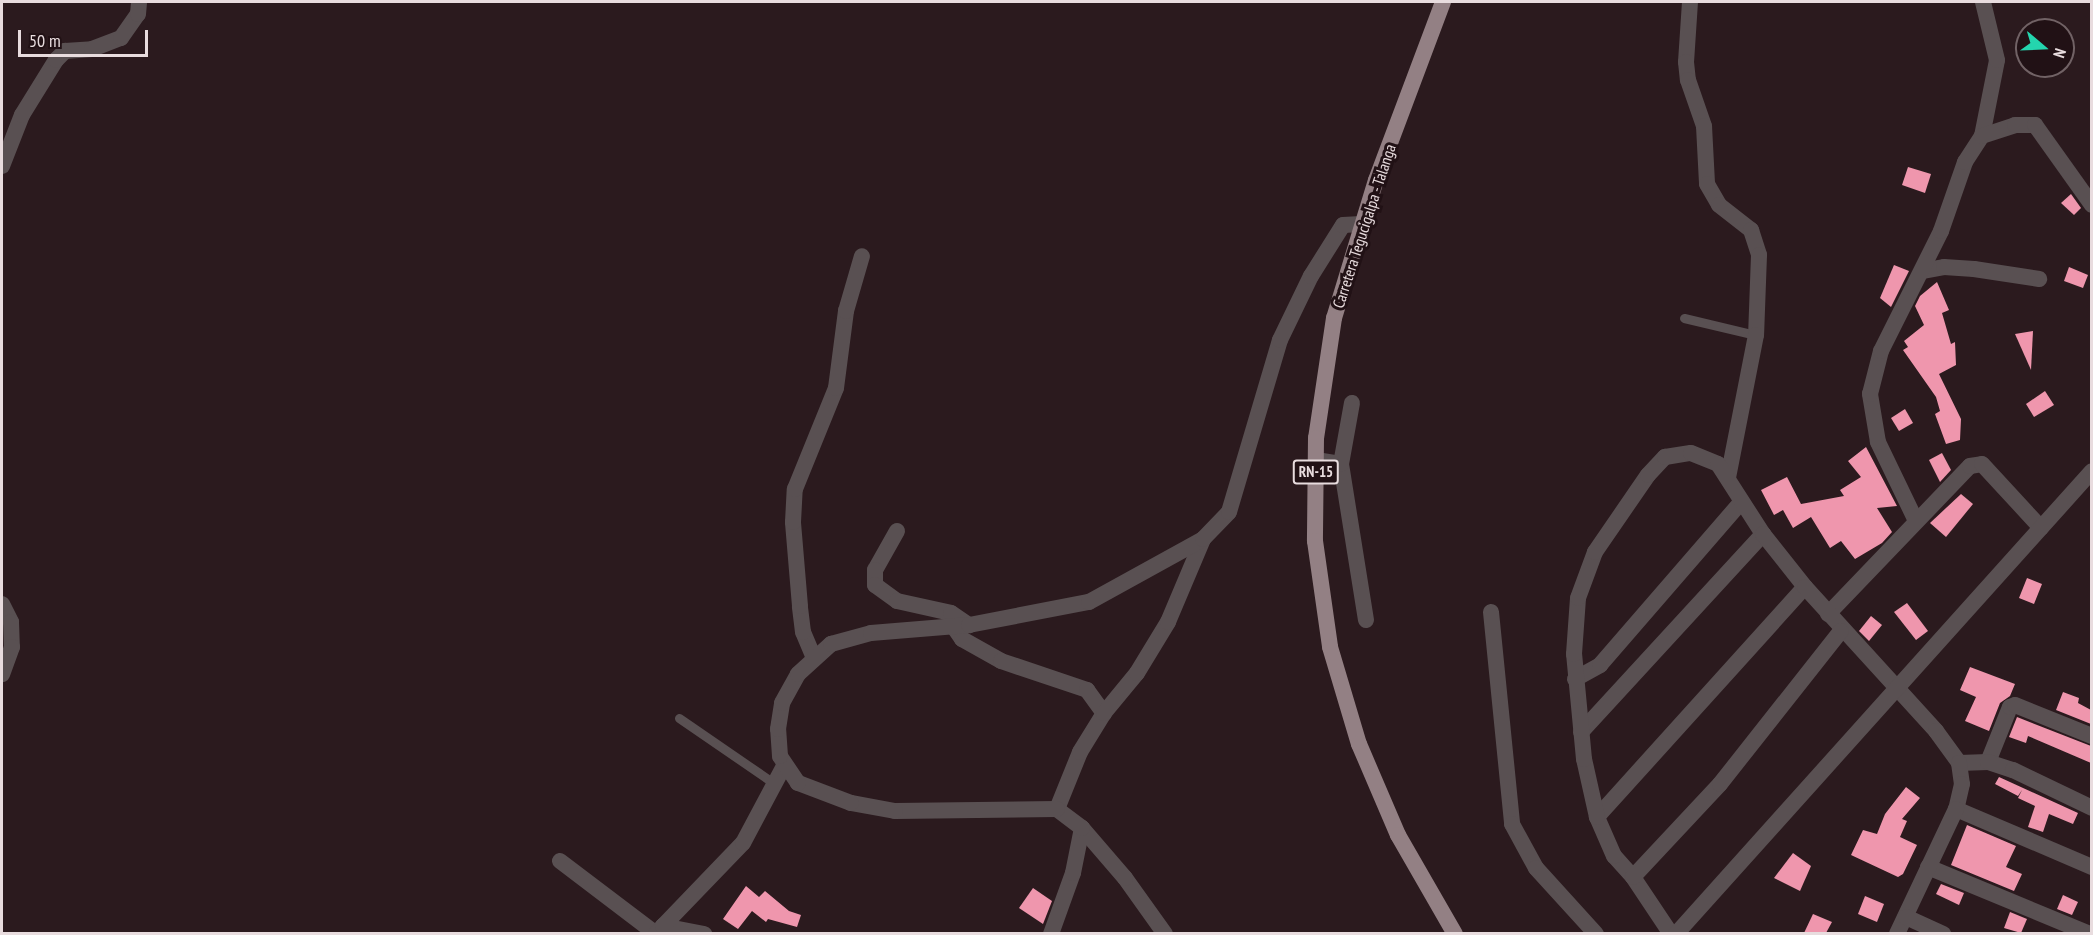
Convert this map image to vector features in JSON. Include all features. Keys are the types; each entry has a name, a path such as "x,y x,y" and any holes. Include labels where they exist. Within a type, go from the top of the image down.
{"main road":[{"name":"Carretera Tegucigalpa - Talanga","path":"1443,2 1361,224 1334,318 1316,460 1315,541 1330,647 1359,744 1398,835 1455,933"}],"street":[{"path":"2,166 22,115 56,60 65,51 92,49 121,38 138,14 139,2"},
{"path":"1690,2 1686,62 1688,80 1704,126 1707,184 1719,205 1741,220 1756,242 1760,280 1755,335 1728,478"},
{"path":"1916,521 1878,442 1870,394 1881,351 1922,271 1965,162 1982,136 1997,68 1983,2"},
{"path":"1982,136 2015,125 2035,125 2091,205"},
{"path":"1165,933 1125,878 1082,828 1057,809 895,811 817,793 798,783 784,765 778,729 782,704 798,674 831,644 850,637 961,626 1096,600 1203,539 1229,512 1280,340 1311,276 1342,225 1361,224"},
{"path":"814,658 803,632 800,606 793,522 795,489 800,470 826,420 836,388 846,311 862,256"},
{"path":"1922,271 1944,267 1974,269 2039,279"},
{"path":"1352,403 1341,464 1366,620"},
{"path":"1671,933 1633,877 1614,856 1597,817 1581,732 1575,680 1574,631 1586,572 1603,539 1648,475 1665,457 1691,453 1718,464 1763,534 1805,587 1841,631 1936,731 1959,763 1962,784 1956,809 1897,933"},
{"path":"1316,460 1341,464"},
{"path":"1828,614 1970,466 1982,465 2041,528"},
{"path":"1676,933 1894,687 1933,650 2091,471"},
{"path":"1575,680 1600,665 1741,502"},
{"path":"897,531 875,570 875,585 897,601 951,613 961,626 962,639 1001,661 1087,690 1104,713"},
{"path":"1581,732 1763,534"},
{"path":"1057,809 1069,774 1104,713 1137,672 1168,622 1203,539"},
{"path":"1597,817 1805,587"},
{"path":"2,604 11,622 12,647 2,674"},
{"path":"1491,612 1512,824 1536,868 1596,933"},
{"path":"1633,877 1720,784 1841,631"},
{"path":"1988,762 2010,708 2015,705 2091,736"},
{"path":"1959,763 1988,762 2091,808"},
{"path":"560,861 656,933 743,843 784,765"},
{"path":"1956,809 2091,867"},
{"path":"1051,933 1073,873 1082,828"},
{"path":"1928,867 2090,933"},
{"path":"1906,916 1943,933"},
{"path":"663,926 704,933"}],"lane":[{"path":"1684,318 1755,335"},
{"path":"679,718 775,783"}],"building":[{"path":"1908,167 1931,174 1925,193 1902,185"},
{"path":"2071,194 2081,208 2074,215 2061,203"},
{"path":"1894,265 1909,271 1891,307 1880,298"},
{"path":"2069,267 2088,275 2083,288 2064,281"},
{"path":"1937,282 1949,310 1942,313 1951,344 1955,342 1956,365 1939,374 1961,419 1960,440 1946,444 1935,414 1940,411 1936,397 1903,350 1908,347 1904,341 1924,325 1915,306 1920,296"},
{"path":"2033,331 2031,370 2015,334"},
{"path":"2045,391 2054,405 2034,417 2026,404"},
{"path":"1905,409 1913,423 1899,431 1891,418"},
{"path":"1866,447 1897,506 1877,508 1892,532 1882,543 1855,559 1841,541 1830,548 1811,517 1793,528 1783,510 1774,515 1761,490 1787,477 1801,504 1844,496 1840,490 1861,477 1848,461"},
{"path":"1942,453 1951,470 1940,482 1929,460"},
{"path":"1961,494 1973,504 1946,537 1930,523"},
{"path":"2027,578 2042,584 2034,604 2019,598"},
{"path":"1907,603 1928,631 1916,640 1894,612"},
{"path":"1871,616 1882,625 1869,641 1859,631"},
{"path":"1970,667 2015,684 2010,696 2000,703 1989,731 1965,721 1976,697 1960,690"},
{"path":"2063,692 2079,698 2078,703 2091,710 2091,724 2056,710"},
{"path":"2017,717 2091,746 2091,763 2028,736 2026,743 2009,737"},
{"path":"1999,777 2078,813 2073,824 2049,814 2043,832 2028,827 2035,806 2018,798 2022,790 2018,796 1995,784"},
{"path":"1906,787 1920,798 1902,819 1907,821 1900,837 1917,845 1903,874 1898,877 1851,855 1863,830 1877,834 1885,814"},
{"path":"1967,825 2016,846 2006,867 2022,874 2014,891 1951,865"},
{"path":"1793,853 1811,866 1800,891 1774,878"},
{"path":"1941,884 1964,893 1959,905 1936,894"},
{"path":"746,886 759,897 765,891 789,911 801,915 797,927 768,919 766,922 752,911 738,929 723,919"},
{"path":"1033,888 1052,901 1043,924 1019,908"},
{"path":"2063,895 2078,902 2072,915 2057,909"},
{"path":"1865,896 1884,904 1877,922 1858,914"},
{"path":"2010,912 2027,919 2021,933 2004,928"},
{"path":"1813,914 1832,922 1826,933 1804,933"}]}
